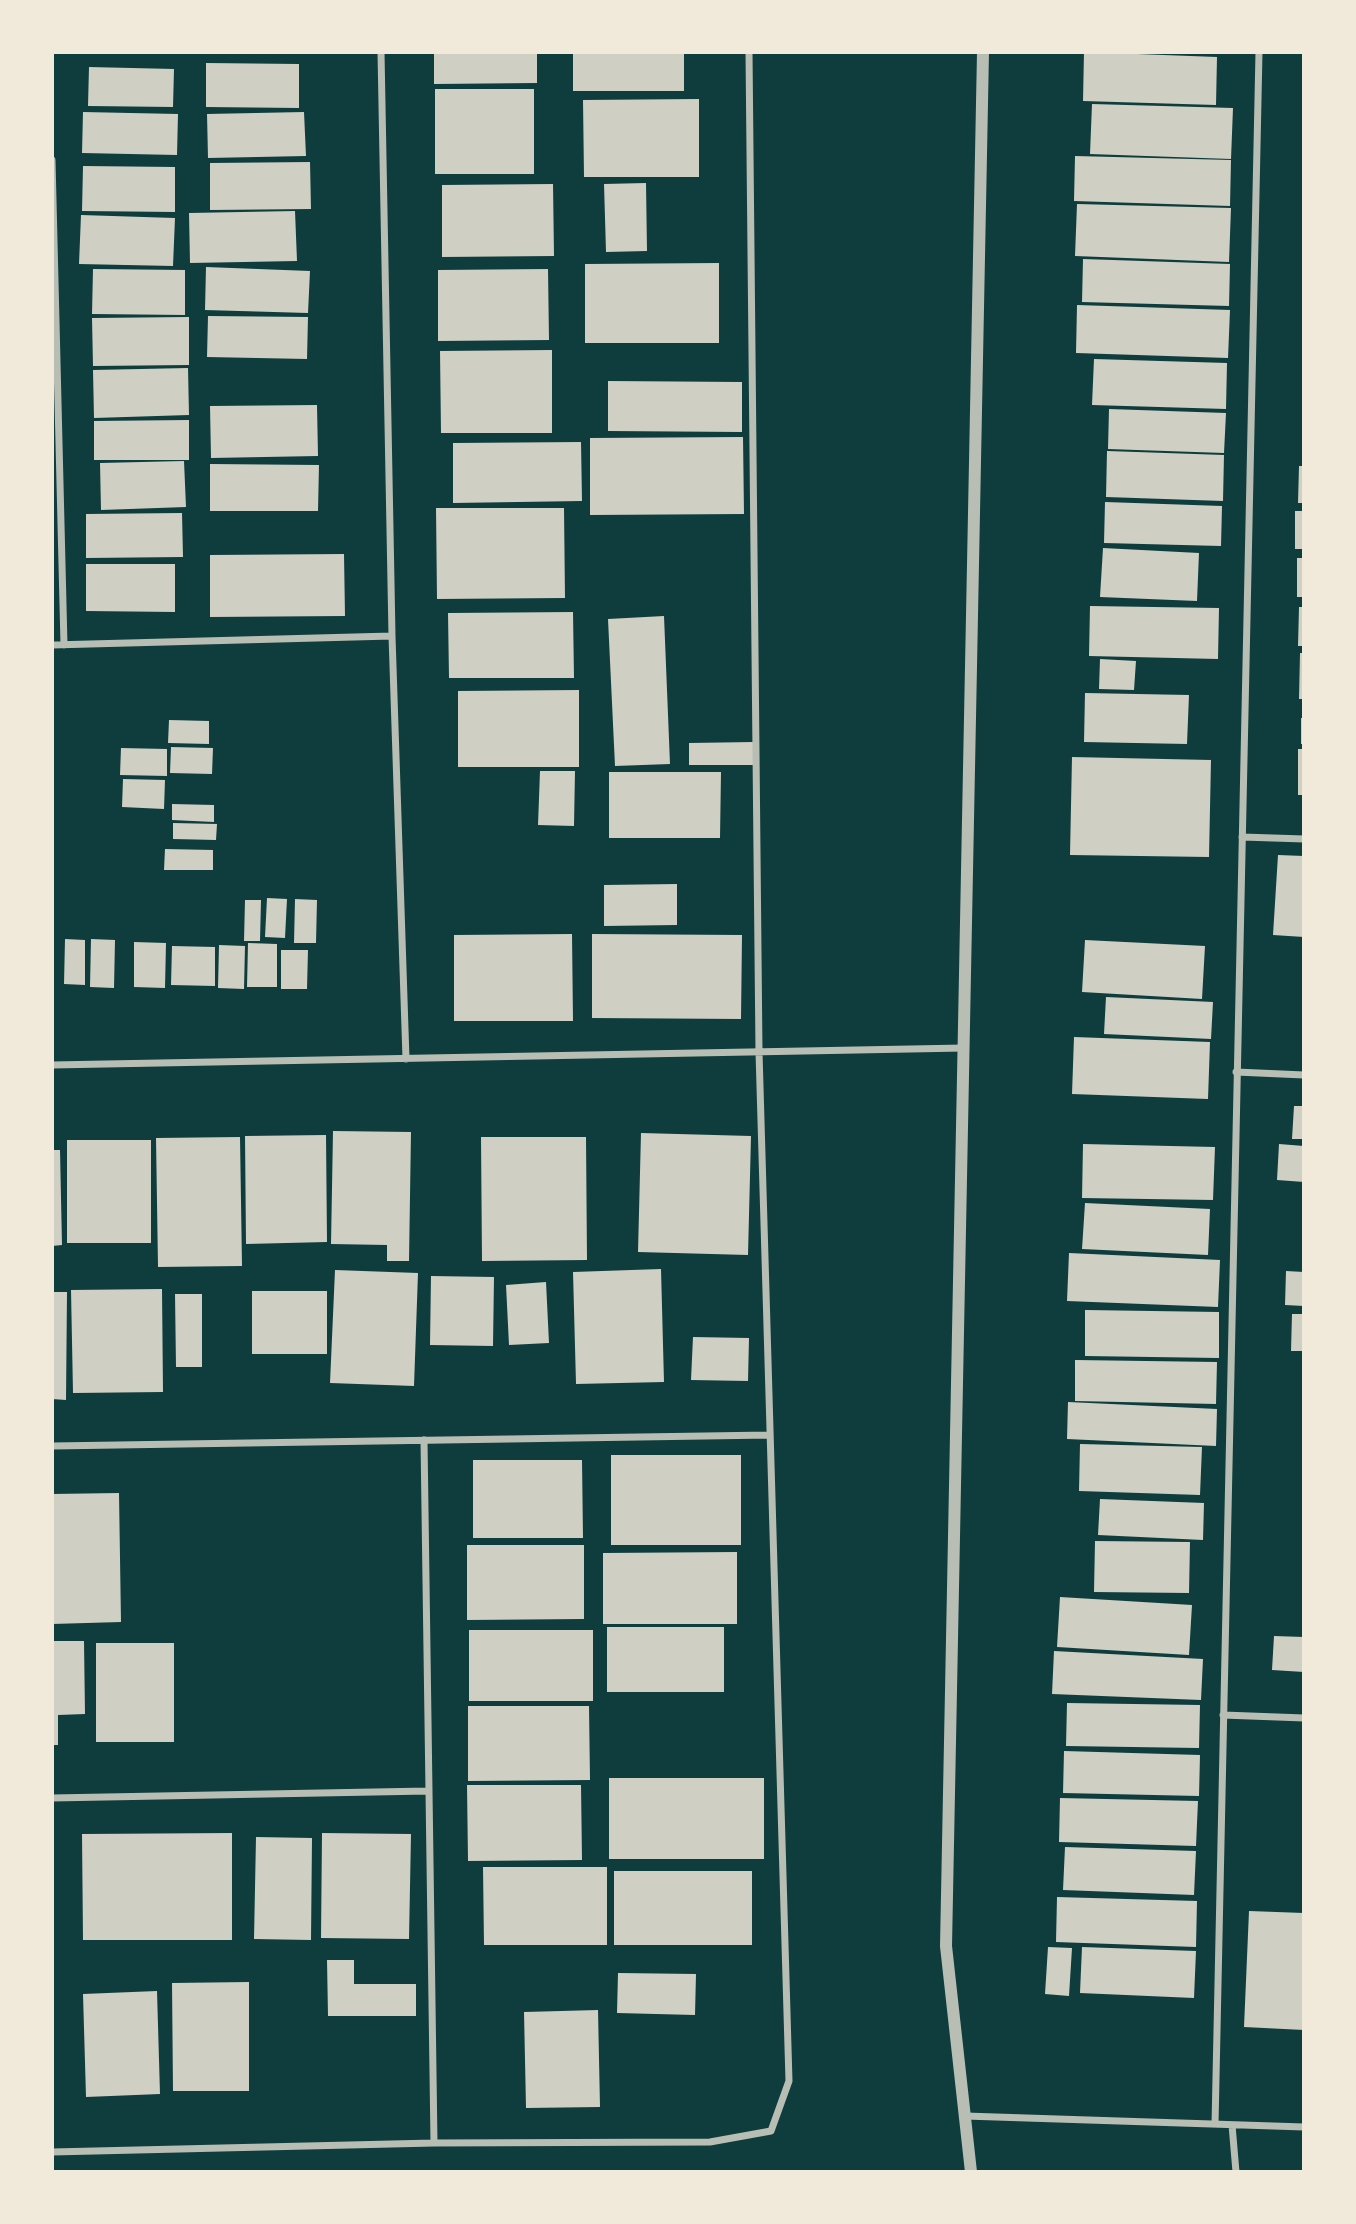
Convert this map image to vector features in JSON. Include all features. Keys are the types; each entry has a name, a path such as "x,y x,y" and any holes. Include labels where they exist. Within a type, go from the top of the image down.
{"street":[{"path":"381,52 392,636 406,1059"},
{"path":"52,2152 433,2144 710,2142 771,2132 789,2081 759,1052 749,52"},
{"path":"971,2172 946,1946 983,52"},
{"path":"1215,2124 1259,52"},
{"path":"52,160 64,645"},
{"path":"52,645 392,636"},
{"path":"1242,836 1304,839"},
{"path":"52,1065 964,1048"},
{"path":"1236,1072 1304,1075"},
{"path":"52,1446 770,1435"},
{"path":"424,1440 433,2144"},
{"path":"1223,1715 1304,1718"},
{"path":"52,1798 428,1791"},
{"path":"965,2116 1304,2127"},
{"path":"1232,2125 1236,2172"}],"building":[{"path":"434,52 537,52 537,83 434,84"},
{"path":"573,52 684,52 684,91 573,91"},
{"path":"1084,52 1217,57 1216,105 1083,101"},
{"path":"206,63 299,64 299,108 206,107"},
{"path":"89,67 174,69 173,107 88,106"},
{"path":"435,89 534,89 534,174 435,174"},
{"path":"699,99 699,177 584,177 583,100"},
{"path":"1092,104 1233,108 1231,159 1090,154"},
{"path":"83,112 178,114 177,155 82,153"},
{"path":"304,112 306,156 208,158 207,114"},
{"path":"1075,156 1231,160 1230,206 1074,201"},
{"path":"310,162 311,209 210,210 210,163"},
{"path":"83,166 175,167 175,212 82,211"},
{"path":"646,183 647,251 606,252 604,184"},
{"path":"553,184 554,256 442,257 442,185"},
{"path":"1077,204 1231,208 1229,262 1075,256"},
{"path":"295,211 297,261 190,263 189,213"},
{"path":"81,215 175,218 173,266 79,264"},
{"path":"1083,259 1230,264 1229,306 1082,302"},
{"path":"719,263 719,343 585,343 585,264"},
{"path":"206,267 310,271 308,313 205,310"},
{"path":"93,269 185,270 185,315 92,314"},
{"path":"548,269 549,340 438,341 438,270"},
{"path":"1077,305 1230,310 1228,358 1076,353"},
{"path":"208,316 308,317 307,359 207,357"},
{"path":"189,317 189,365 93,366 92,318"},
{"path":"552,350 552,433 441,433 440,351"},
{"path":"1094,359 1227,363 1226,409 1092,405"},
{"path":"188,368 189,415 94,418 93,370"},
{"path":"608,381 742,382 742,432 608,431"},
{"path":"317,405 318,456 211,458 210,406"},
{"path":"1109,409 1226,413 1224,453 1108,449"},
{"path":"189,420 189,460 94,460 94,421"},
{"path":"743,437 744,514 590,515 590,438"},
{"path":"581,442 582,501 453,503 453,443"},
{"path":"1107,451 1224,455 1223,501 1106,497"},
{"path":"184,461 186,507 101,510 100,463"},
{"path":"210,464 319,465 318,511 210,511"},
{"path":"1299,466 1304,466 1304,503 1298,503"},
{"path":"1105,502 1222,506 1221,546 1104,543"},
{"path":"436,508 564,508 565,598 437,599"},
{"path":"1295,511 1304,511 1304,549 1295,549"},
{"path":"182,513 183,557 86,558 86,514"},
{"path":"1103,548 1199,553 1197,601 1100,597"},
{"path":"344,554 345,616 210,617 210,555"},
{"path":"1297,558 1304,558 1304,597 1297,597"},
{"path":"86,564 175,564 175,612 86,611"},
{"path":"1090,606 1219,608 1218,659 1089,656"},
{"path":"1299,607 1304,607 1304,646 1298,646"},
{"path":"573,612 574,678 449,678 448,613"},
{"path":"664,616 670,764 615,766 608,619"},
{"path":"1300,653 1304,653 1304,699 1299,699"},
{"path":"1100,659 1136,661 1134,690 1099,689"},
{"path":"579,690 579,767 458,767 458,691"},
{"path":"1085,693 1189,695 1187,744 1084,742"},
{"path":"1301,718 1304,718 1304,744 1301,744"},
{"path":"169,720 209,721 209,744 168,743"},
{"path":"753,742 753,765 689,765 689,743"},
{"path":"171,747 213,748 212,774 170,773"},
{"path":"121,748 167,749 167,776 120,775"},
{"path":"1298,749 1304,749 1304,795 1298,795"},
{"path":"1072,757 1211,760 1209,857 1070,855"},
{"path":"540,771 575,771 574,826 538,825"},
{"path":"609,772 721,772 720,838 609,838"},
{"path":"123,779 165,780 164,809 122,807"},
{"path":"172,804 214,805 214,822 172,820"},
{"path":"173,823 217,824 216,840 173,839"},
{"path":"165,849 213,850 213,870 164,870"},
{"path":"1278,855 1304,856 1304,937 1273,935"},
{"path":"677,884 677,925 604,926 604,885"},
{"path":"267,898 287,899 285,938 265,937"},
{"path":"295,899 317,900 316,943 294,943"},
{"path":"245,900 261,900 260,941 244,941"},
{"path":"572,934 573,1021 454,1021 454,935"},
{"path":"592,934 742,935 741,1019 592,1018"},
{"path":"65,939 85,940 85,985 64,984"},
{"path":"91,939 115,940 114,988 90,987"},
{"path":"1085,940 1205,946 1202,999 1082,992"},
{"path":"134,942 166,943 165,988 134,987"},
{"path":"248,943 277,944 277,987 247,987"},
{"path":"219,945 245,946 244,989 218,988"},
{"path":"172,946 215,947 215,986 171,985"},
{"path":"281,950 308,950 307,989 281,989"},
{"path":"1106,997 1213,1002 1211,1039 1104,1034"},
{"path":"1074,1037 1210,1042 1208,1099 1072,1094"},
{"path":"1294,1106 1304,1106 1304,1139 1292,1139"},
{"path":"333,1131 411,1132 409,1261 387,1261 387,1245 331,1244"},
{"path":"641,1133 751,1136 748,1255 638,1252"},
{"path":"326,1135 327,1242 246,1244 245,1136"},
{"path":"240,1137 242,1266 158,1267 156,1138"},
{"path":"481,1137 586,1137 587,1260 482,1261"},
{"path":"67,1140 151,1140 151,1243 67,1243"},
{"path":"1083,1144 1215,1147 1213,1200 1082,1198"},
{"path":"1279,1144 1304,1146 1304,1182 1277,1180"},
{"path":"52,1150 60,1150 62,1245 52,1246"},
{"path":"1085,1203 1210,1209 1208,1255 1082,1249"},
{"path":"1069,1253 1220,1260 1218,1307 1067,1301"},
{"path":"661,1269 664,1382 576,1384 573,1272"},
{"path":"335,1270 418,1273 414,1386 330,1383"},
{"path":"1286,1271 1304,1272 1304,1306 1285,1305"},
{"path":"431,1276 494,1277 493,1346 430,1345"},
{"path":"546,1282 549,1343 509,1345 506,1285"},
{"path":"162,1289 163,1392 73,1393 71,1290"},
{"path":"252,1291 327,1291 327,1354 252,1354"},
{"path":"52,1292 67,1292 66,1400 52,1399"},
{"path":"175,1294 202,1294 202,1367 176,1367"},
{"path":"1085,1310 1219,1312 1219,1358 1085,1356"},
{"path":"1292,1314 1304,1314 1304,1351 1291,1351"},
{"path":"693,1337 749,1338 748,1381 691,1380"},
{"path":"1075,1360 1217,1362 1216,1404 1075,1401"},
{"path":"1068,1402 1217,1409 1216,1446 1067,1439"},
{"path":"1080,1444 1202,1447 1200,1495 1079,1491"},
{"path":"611,1455 741,1455 741,1545 611,1545"},
{"path":"473,1460 582,1460 583,1538 473,1538"},
{"path":"119,1493 121,1622 52,1624 52,1494"},
{"path":"1100,1499 1204,1503 1203,1540 1098,1535"},
{"path":"1095,1541 1190,1542 1189,1593 1094,1592"},
{"path":"467,1545 584,1545 584,1619 467,1620"},
{"path":"737,1552 737,1624 603,1624 603,1553"},
{"path":"1060,1597 1192,1605 1189,1655 1057,1647"},
{"path":"607,1627 724,1627 724,1692 607,1692"},
{"path":"469,1630 593,1630 593,1701 469,1701"},
{"path":"1274,1636 1304,1637 1304,1672 1272,1670"},
{"path":"52,1641 84,1641 85,1714 58,1715 58,1745 52,1745"},
{"path":"96,1643 174,1643 174,1742 96,1742"},
{"path":"1054,1651 1203,1659 1201,1700 1052,1694"},
{"path":"1067,1703 1200,1705 1199,1748 1066,1746"},
{"path":"468,1706 589,1706 590,1780 468,1781"},
{"path":"1064,1751 1200,1755 1199,1796 1063,1793"},
{"path":"609,1778 764,1778 764,1859 609,1859"},
{"path":"467,1785 581,1785 582,1860 468,1861"},
{"path":"1060,1798 1198,1801 1196,1846 1059,1842"},
{"path":"232,1833 232,1940 83,1940 82,1834"},
{"path":"322,1833 411,1834 409,1939 321,1938"},
{"path":"256,1837 312,1838 311,1940 254,1939"},
{"path":"1065,1847 1196,1851 1194,1895 1063,1890"},
{"path":"483,1867 607,1867 607,1945 484,1945"},
{"path":"614,1871 752,1871 752,1945 614,1945"},
{"path":"1057,1897 1197,1901 1196,1947 1056,1942"},
{"path":"1249,1911 1304,1913 1304,2030 1244,2027"},
{"path":"1048,1947 1072,1948 1069,1996 1045,1994"},
{"path":"1082,1947 1196,1951 1194,1998 1080,1993"},
{"path":"327,1960 354,1960 354,1984 416,1984 416,2016 328,2016"},
{"path":"618,1973 696,1974 695,2015 617,2013"},
{"path":"249,1982 249,2091 173,2091 172,1983"},
{"path":"157,1991 160,2094 86,2097 83,1994"},
{"path":"598,2010 600,2107 526,2108 524,2012"}]}
